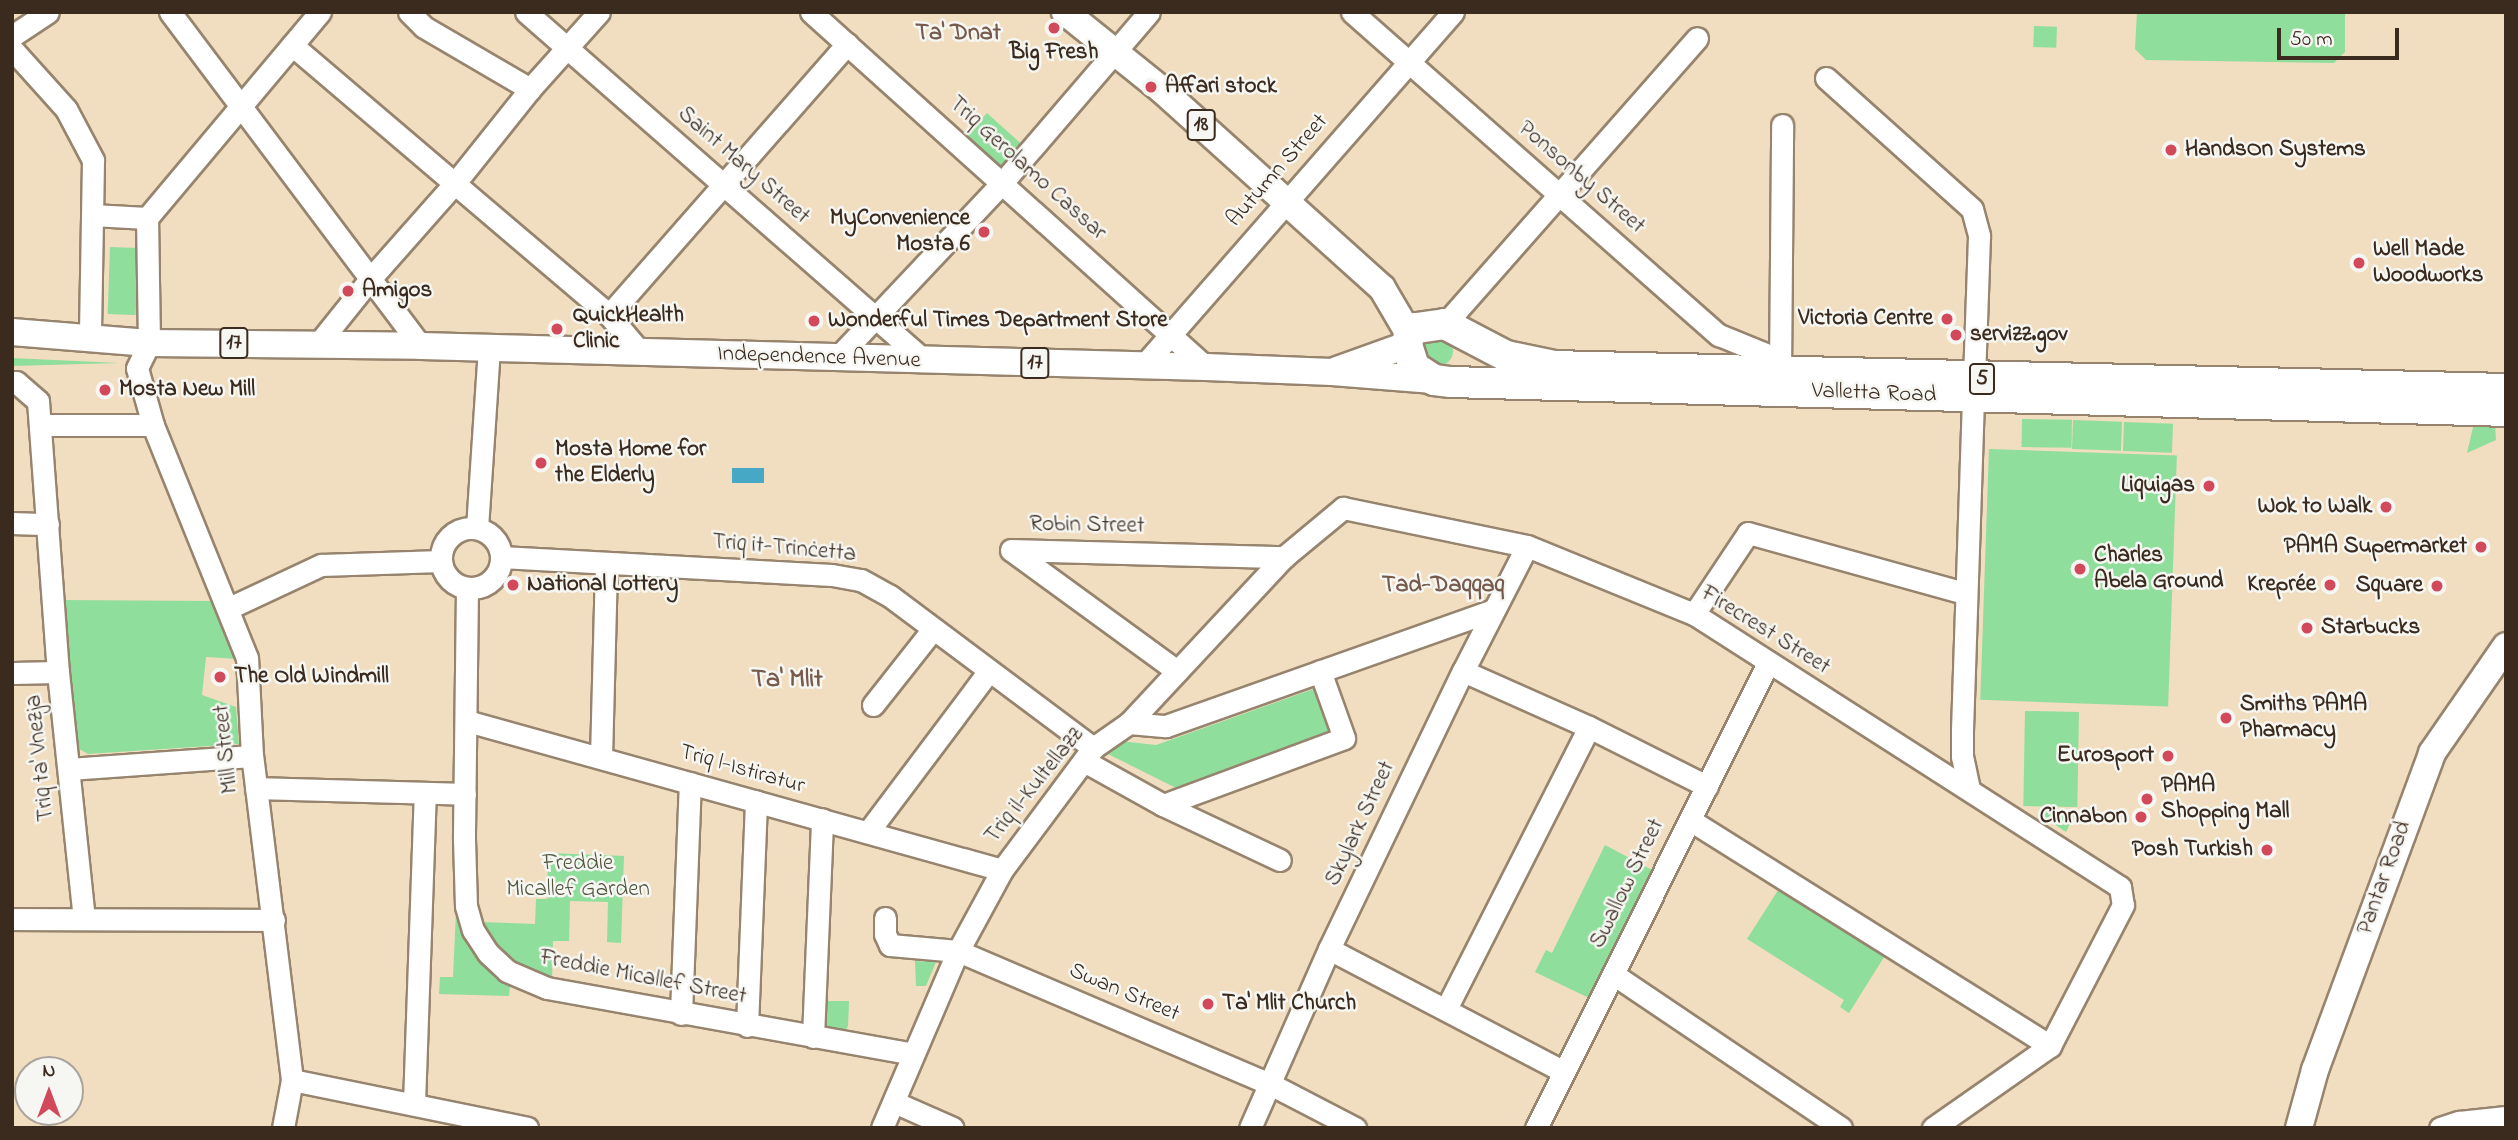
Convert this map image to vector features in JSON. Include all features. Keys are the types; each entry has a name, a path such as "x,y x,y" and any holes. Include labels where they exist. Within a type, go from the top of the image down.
{"highway":[{"path":"1434,380 1414,367 1408,340 1429,324 1445,324"},
{"name":"Valletta Road","path":"1445,324 1506,356 1530,363 1780,373 1973,388 2506,411"},
{"name":"5","path":"1434,380 1973,388"},
{"name":"Valletta Road","path":"1973,388 2506,389"}],"main road":[{"name":"18","path":"1065,12 1113,54 1162,90 1382,288 1408,340"},
{"name":"Independence Avenue","path":"12,332 149,343 421,345 1206,367 1332,372 1434,380"},
{"name":"Independence Avenue","path":"1332,372 1408,340"},
{"name":"Pantar Road","path":"2299,1128 2315,1070 2432,752 2506,646"}],"street":[{"path":"12,36 48,12"},
{"path":"170,12 421,345"},
{"path":"92,215 147,218 320,12"},
{"path":"409,12 424,27 530,89"},
{"name":"Saint Mary Street","path":"526,12 925,360"},
{"path":"318,344 370,279 455,183 530,89 599,12"},
{"name":"Triq Gerolamo Cassar","path":"811,12 1206,367"},
{"path":"838,357 1002,183 1149,12"},
{"name":"Ponsonby Street","path":"1352,12 1719,335 1768,355 1780,373"},
{"name":"Autumn Street","path":"1144,366 1169,333 1453,12"},
{"path":"1445,324 1561,196 1697,38"},
{"path":"609,316 846,44"},
{"path":"292,45 609,316 641,353"},
{"path":"12,50 66,108 93,160 90,338"},
{"path":"1826,78 1972,209 1979,236 1965,593 1962,757 1969,789"},
{"path":"1780,373 1782,125"},
{"name":"Mill Street","path":"147,218 149,343 137,368 153,425 229,608 247,659 252,755 292,1080 283,1128"},
{"path":"1718,372 1719,335"},
{"path":"477,528 489,349"},
{"name":"Triq ta' Vnezja","path":"12,382 16,382 38,401 58,672 84,918"},
{"path":"40,425 153,425"},
{"name":"Firecrest Street","path":"1343,508 1527,546 1693,614 2120,887 2123,905 2050,1046"},
{"name":"Triq il-Kultellazz","path":"882,1128 958,951 1002,870 1088,754 1129,723 1284,556 1343,508"},
{"path":"12,523 48,524"},
{"path":"477,528 494,538 501,557 495,576 478,587 467,588 449,579 440,561 444,543 450,536 458,530 477,528"},
{"path":"1693,614 1748,533 1965,593"},
{"name":"Skylark Street","path":"1250,1128 1329,949 1463,671 1527,546"},
{"name":"Robin Street","path":"1177,671 1011,550 1284,556"},
{"name":"Triq it-Trinċetta","path":"501,557 606,565 832,575 860,580 890,596 1088,754 1163,805 1280,860"},
{"path":"229,608 321,565 440,561"},
{"path":"601,758 606,565"},
{"name":"Freddie Micallef Street","path":"467,588 466,906 473,930 488,953 507,971 547,988 914,1054"},
{"path":"1129,723 1166,726 1493,610"},
{"path":"873,705 933,629"},
{"name":"Swallow Street","path":"1536,1128 1768,663"},
{"path":"1163,805 1344,738 1320,671"},
{"path":"1463,671 1589,727 1707,786"},
{"path":"12,673 58,672"},
{"path":"868,832 988,672"},
{"name":"Triq l-Istiratur","path":"467,721 1002,870"},
{"path":"1446,1009 1589,727"},
{"path":"69,769 252,755"},
{"path":"1937,770 1962,757"},
{"path":"681,1014 690,783"},
{"path":"256,788 465,794"},
{"path":"414,1104 425,793"},
{"path":"747,1026 756,801"},
{"path":"813,1037 822,820"},
{"path":"1690,820 2050,1046 1933,1128"},
{"name":"Swan Street","path":"885,918 885,934 890,945 958,951 1270,1083 1355,1128"},
{"path":"12,919 274,919"},
{"path":"1329,949 1564,1072"},
{"path":"1613,974 1840,1128"},
{"path":"292,1080 527,1128"},
{"path":"894,1102 953,1128"},
{"path":"2440,1128 2506,1117"}],"green space":[{"path":"2137,12 2345,12 2345,52 2334,63 2146,60 2135,49"},
{"path":"2034,26 2057,27 2056,48 2033,47"},
{"path":"987,113 1022,144 1001,168 966,137"},
{"path":"110,247 138,248 136,315 108,314"},
{"path":"1438,336 1448,341 1453,351 1448,361 1438,366 1428,361 1423,351 1428,341"},
{"path":"12,358 119,363 12,366"},
{"path":"2022,419 2072,420 2072,448 2022,447"},
{"path":"2073,420 2122,422 2121,451 2072,449"},
{"path":"2124,422 2173,424 2172,453 2123,451"},
{"path":"2474,423 2495,424 2496,440 2467,453"},
{"name":"Charles Abela Ground","path":"1989,449 2177,456 2168,706 1980,700"},
{"path":"60,600 212,601 238,659 206,657 202,695 236,707 239,744 88,754 74,746"},
{"path":"1319,687 1335,733 1180,790 1108,754 1120,741 1156,745"},
{"path":"2025,711 2079,712 2077,807 2023,806"},
{"path":"2043,810 2076,811 2066,832 2042,816"},
{"path":"1605,845 1652,870 1589,998 1535,972 1546,950 1552,953"},
{"name":"Freddie Micallef Garden","path":"548,853 624,856 621,943 607,942 608,902 570,901 569,941 553,941 552,980 495,953 480,922 535,924 536,899 547,899"},
{"path":"1780,887 1886,954 1849,1013 1840,1007 1844,1000 1747,939"},
{"path":"456,912 483,966 510,985 509,996 439,994 440,977 453,977"},
{"path":"915,961 936,962 926,986 916,986"},
{"path":"827,1001 849,1001 848,1026 844,1033 826,1026"}],"water":[{"path":"732,468 764,468 764,483 732,483"}],"place":[{"name":"Big Fresh","path":"1054,28"},
{"name":"Affari stock","path":"1151,87"},
{"name":"HandsOn Systems","path":"2171,150"},
{"name":"MyConvenience Mosta 6","path":"984,232"},
{"name":"Well Made Woodworks","path":"2359,263"},
{"name":"Amigos","path":"348,291"},
{"name":"Victoria Centre","path":"1947,319"},
{"name":"Wonderful Times Department Store","path":"814,321"},
{"name":"QuickHealth Clinic","path":"557,329"},
{"name":"servizz.gov","path":"1956,335"},
{"name":"Mosta New Mill","path":"105,390"},
{"name":"Mosta Home for the Elderly","path":"541,463"},
{"name":"Liquigas","path":"2209,486"},
{"name":"Wok to Walk","path":"2386,507"},
{"name":"PAMA Supermarket","path":"2481,547"},
{"name":"Charles Abela Ground","path":"2080,569"},
{"name":"National Lottery","path":"513,585"},
{"name":"Kreprée","path":"2330,585"},
{"name":"Square","path":"2437,586"},
{"name":"Starbucks","path":"2307,628"},
{"name":"The Old Windmill","path":"220,677"},
{"name":"Smiths PAMA Pharmacy","path":"2226,718"},
{"name":"Eurosport","path":"2168,756"},
{"name":"PAMA Shopping Mall","path":"2147,799"},
{"name":"Cinnabon","path":"2141,817"},
{"name":"Posh Turkish","path":"2267,850"},
{"name":"Ta' Mlit Church","path":"1208,1004"}],"district":[{"name":"Ta' Dnat","path":"958,34"},
{"name":"Tad-Daqqaq","path":"1443,586"},
{"name":"Ta' Mlit","path":"787,681"}]}
